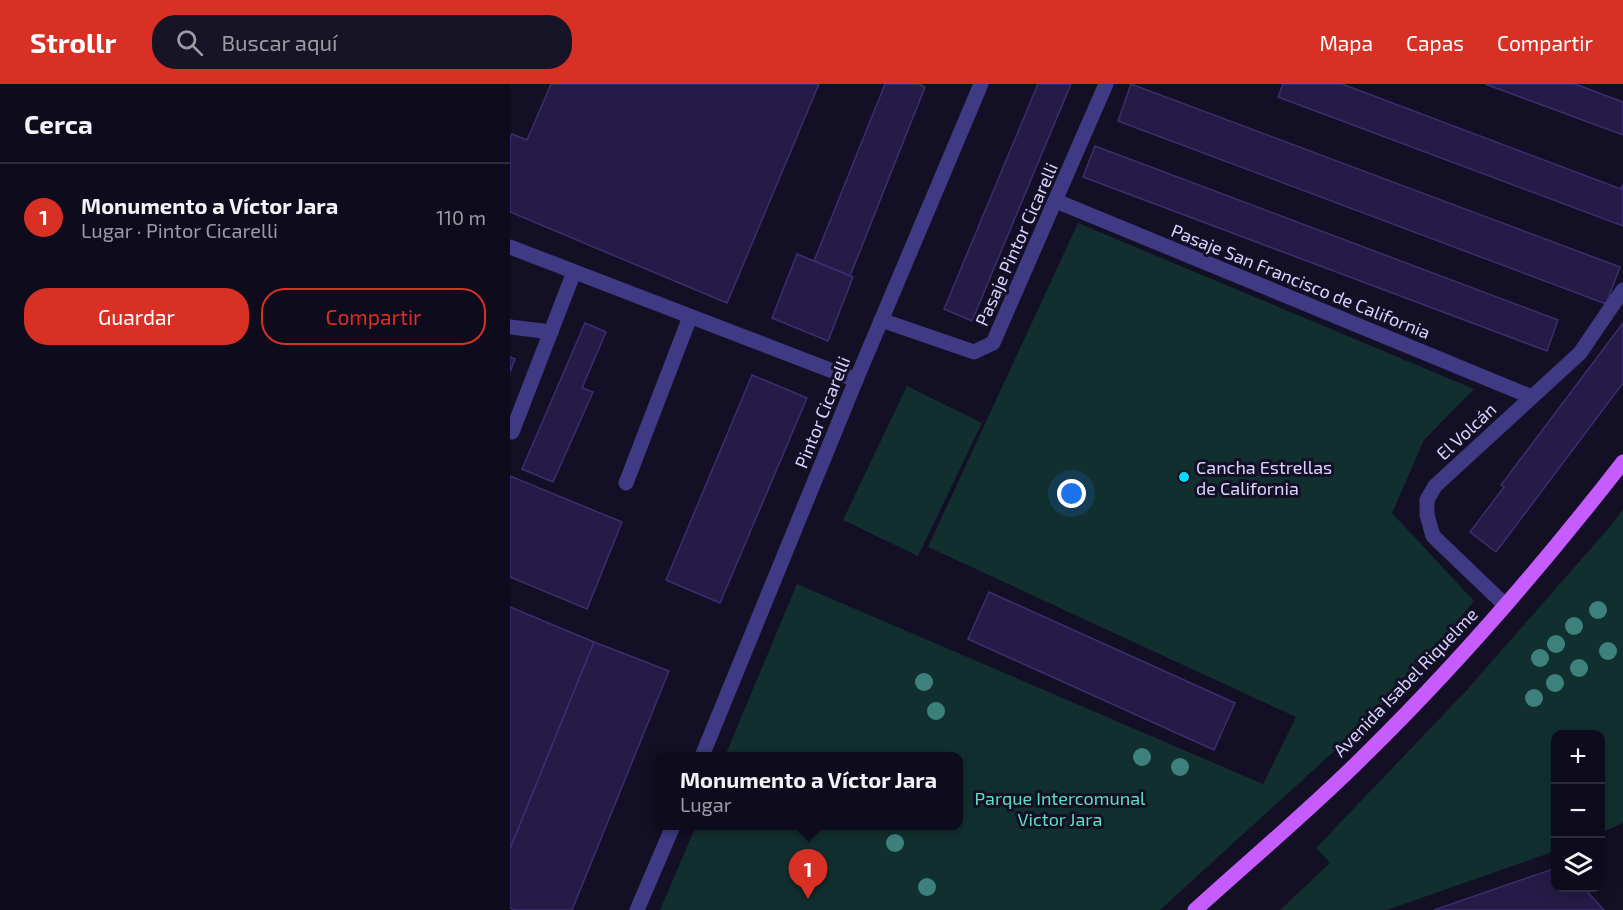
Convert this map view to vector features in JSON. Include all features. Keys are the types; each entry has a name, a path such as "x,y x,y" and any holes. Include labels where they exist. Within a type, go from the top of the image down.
{"main road":[{"name":"Avenida Isabel Riquelme","path":"1195,910 1363,757 1451,666 1505,605 1623,462"}],"street":[{"name":"Pintor Cicarelli","path":"704,752 856,380 981,84"},
{"name":"Pasaje Pintor Cicarelli","path":"881,320 974,352 993,343 1106,84"},
{"name":"Pasaje San Francisco de California","path":"1056,201 1532,397"},
{"path":"510,247 856,380"},
{"path":"512,432 573,272"},
{"name":"El Volcán","path":"1505,605 1433,536 1427,515 1427,500 1434,486 1580,353 1623,290"},
{"path":"626,483 690,317"},
{"path":"510,327 551,332"},
{"path":"637,910 671,830"}],"green space":[{"name":"Parque Intercomunal Victor Jara","path":"1078,223 1474,389 1424,440 1392,513 1474,601 1376,713 1160,910 660,910 694,830 963,830 963,752 727,752 797,584 1263,784 1296,717 928,547"},
{"path":"907,386 982,423 918,556 843,520"},
{"path":"1623,509 1623,823 1605,831 1605,730 1551,730 1551,852 1387,910 1280,910 1330,863 1316,848 1465,692"}],"building":[{"path":"551,84 819,84 727,303 510,212 510,139 512,134 527,140"},
{"path":"885,84 919,84 925,87 850,276 814,261"},
{"path":"1038,84 1071,84 972,321 944,309"},
{"path":"1131,84 1620,267 1606,304 1118,121"},
{"path":"1283,84 1342,84 1621,189 1623,184 1623,226 1278,97"},
{"path":"1485,84 1575,84 1623,102 1623,135"},
{"path":"1095,146 1558,320 1547,351 1083,177"},
{"path":"797,254 853,277 828,341 772,318"},
{"path":"585,323 606,332 582,388 593,392 553,482 522,469"},
{"path":"1623,323 1623,383 1496,552 1470,532 1504,487 1501,485"},
{"path":"510,357 515,359 510,372"},
{"path":"752,375 807,398 720,603 666,580"},
{"path":"510,476 622,522 587,609 510,577"},
{"path":"989,592 1235,703 1214,750 968,639"},
{"path":"510,607 594,642 510,849"},
{"path":"594,642 669,671 572,910 515,910 510,908 510,849"},
{"path":"1551,870 1551,892 1588,892 1604,910 1434,910"}],"place":[{"name":"Cancha Estrellas de California","path":"1184,477"},
{"name":"Monumento a Víctor Jara","path":"808,899"}]}
